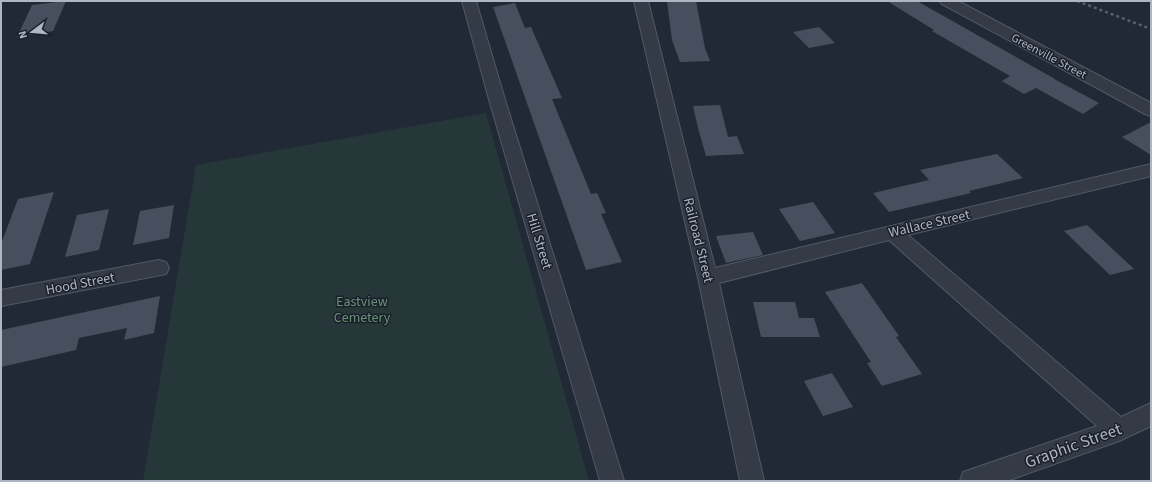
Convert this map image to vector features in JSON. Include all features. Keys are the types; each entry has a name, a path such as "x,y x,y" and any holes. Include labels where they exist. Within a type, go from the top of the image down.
{"street":[{"name":"Hill Street","path":"469,1 498,103 612,481"},
{"name":"Railroad Street","path":"640,1 708,278 752,481"},
{"name":"Greenville Street","path":"947,1 1151,110"},
{"name":"Wallace Street","path":"708,278 1151,170"},
{"path":"892,232 1119,430"},
{"name":"Hood Street","path":"1,298 159,268"},
{"name":"Graphic Street","path":"972,481 1119,430 1151,414"}],"green space":[{"name":"Eastview Cemetery","path":"486,113 589,481 143,481 196,165"}],"building":[{"path":"66,1 53,31 17,37 32,5"},
{"path":"667,1 696,1 705,48 710,61 680,62 672,40"},
{"path":"887,1 917,1 1099,103 1083,114 1036,88 1024,94 1002,81 1010,76 932,31 934,30"},
{"path":"515,3 525,28 531,27 562,98 552,99 591,194 597,193 606,213 601,214 622,262 586,270 493,7"},
{"path":"819,27 835,43 809,48 793,32"},
{"path":"720,105 728,137 737,136 744,154 706,156 693,106"},
{"path":"1151,122 1151,155 1122,137"},
{"path":"997,154 1023,178 969,191 971,193 889,212 873,193 929,180 920,170"},
{"path":"54,192 30,264 1,270 1,244 18,199"},
{"path":"813,202 835,233 800,241 779,209"},
{"path":"174,205 169,238 133,245 140,211"},
{"path":"109,209 99,250 65,257 77,215"},
{"path":"1087,225 1134,269 1110,275 1064,231"},
{"path":"753,232 763,255 726,263 716,236"},
{"path":"862,283 899,336 896,337 922,374 882,386 867,363 871,362 825,292"},
{"path":"160,296 154,333 124,340 127,328 79,338 76,350 1,367 1,330"},
{"path":"753,302 795,302 799,318 814,318 820,337 761,337"},
{"path":"832,373 853,407 823,416 804,381"}],"railway":[{"path":"1077,1 1151,29"}]}
